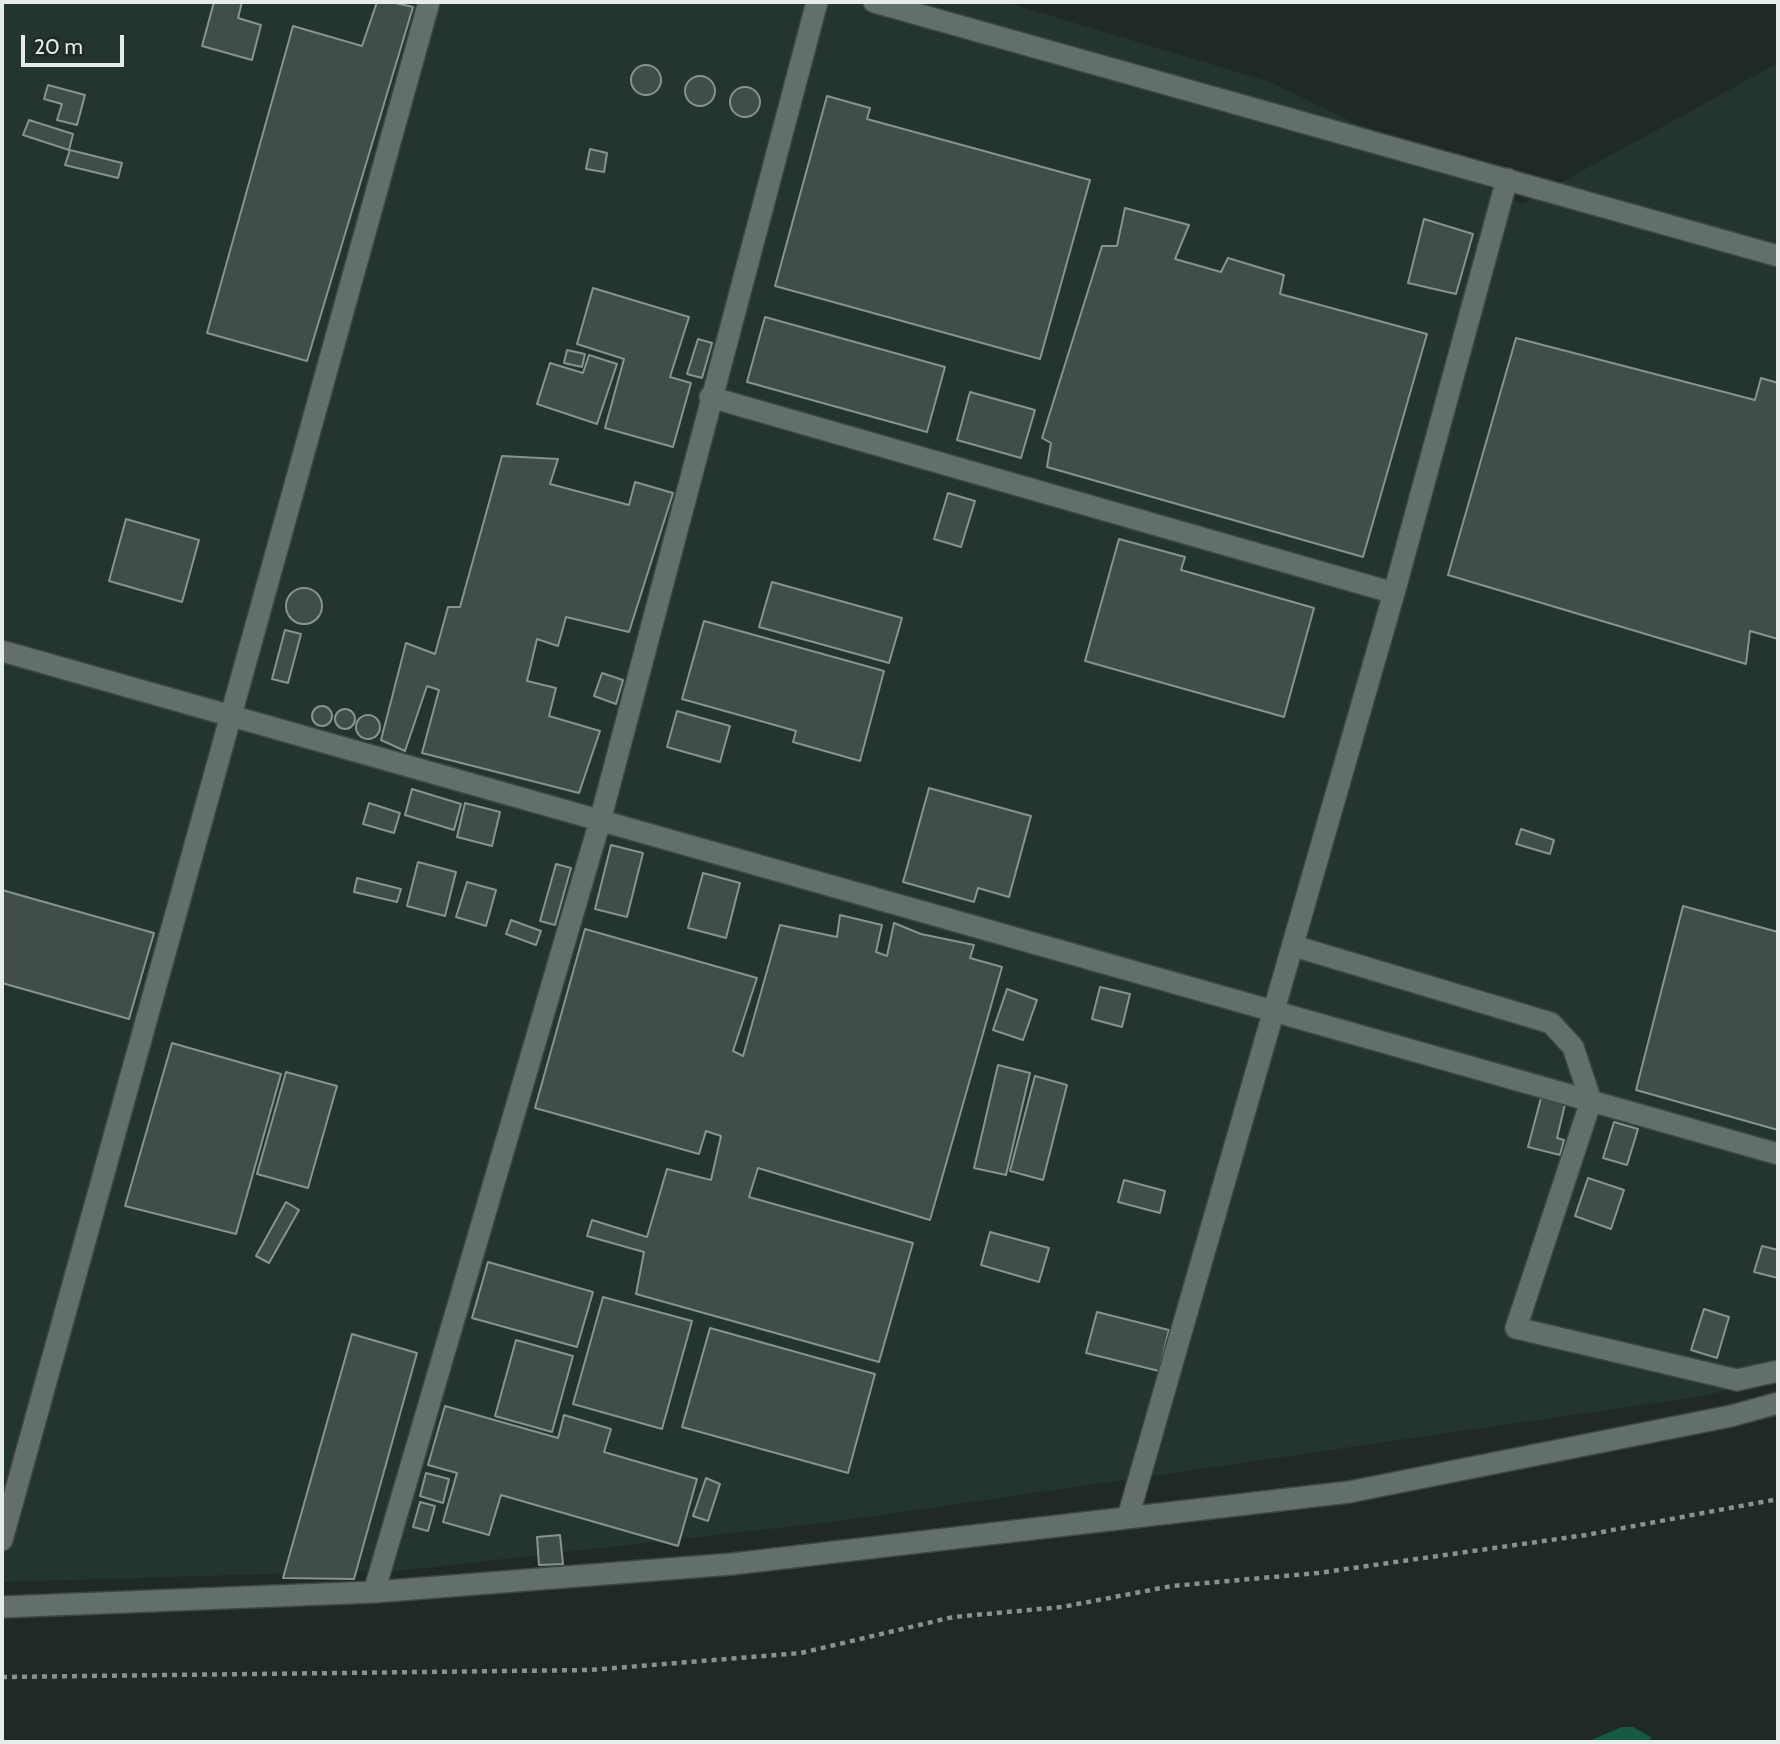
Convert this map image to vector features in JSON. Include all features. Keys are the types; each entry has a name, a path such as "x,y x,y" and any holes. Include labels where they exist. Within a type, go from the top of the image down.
{"street":[{"path":"2,1540 429,2"},
{"path":"374,1592 600,821 710,397 817,2"},
{"path":"874,2 1778,256"},
{"path":"1128,1517 1394,593 1507,179"},
{"path":"710,397 1394,593"},
{"path":"2,651 1778,1154"},
{"path":"1294,946 1551,1023 1573,1047 1591,1101 1516,1328 1737,1380 1778,1371"},
{"path":"2,1607 374,1592 732,1564 1349,1492 1731,1416 1778,1403"}],"path":[{"path":"2,1677 590,1670 801,1653 953,1617 1062,1607 1172,1586 1318,1573 1586,1535 1778,1499"}],"shaded area":[{"path":"2,2 1005,2 1270,82 1522,204 1778,63 1778,1379 1697,1397 840,1521 407,1570 2,1582"},
{"path":"1622,1727 1633,1727 1651,1739 1642,1742 1586,1742"}],"building":[{"path":"214,2 242,2 238,18 261,25 252,60 202,46"},
{"path":"377,2 413,7 307,361 207,333 293,26 362,46"},
{"path":"646,65 657,69 661,80 657,91 646,95 635,91 631,80 635,69"},
{"path":"700,76 711,80 715,91 711,102 700,106 689,102 685,91 689,80"},
{"path":"48,85 85,95 77,125 57,120 62,104 44,99"},
{"path":"745,87 756,91 760,102 756,113 745,117 734,113 730,102 734,91"},
{"path":"827,96 870,108 867,119 1090,180 1040,359 775,286"},
{"path":"29,120 73,134 69,150 23,135"},
{"path":"590,149 607,153 604,172 586,169"},
{"path":"70,150 122,163 118,178 65,165"},
{"path":"1125,208 1189,225 1175,259 1221,272 1228,258 1284,275 1280,294 1427,334 1363,557 1047,467 1051,443 1042,438 1102,246 1117,246"},
{"path":"1424,219 1473,234 1456,294 1408,283"},
{"path":"593,288 689,317 670,377 691,383 673,447 605,428 624,359 577,344"},
{"path":"765,317 945,367 927,432 747,382"},
{"path":"1516,338 1755,400 1761,378 1778,383 1778,639 1750,631 1746,664 1448,575"},
{"path":"698,339 712,343 702,378 687,374"},
{"path":"567,350 585,354 582,367 564,363"},
{"path":"589,355 617,364 597,424 537,404 550,363 583,373"},
{"path":"970,392 1035,410 1021,458 957,440"},
{"path":"502,456 558,459 550,484 629,505 635,482 673,493 629,632 566,617 558,646 537,639 527,681 556,688 549,716 600,731 579,793 422,753 439,690 427,686 405,751 381,740 406,643 435,654 448,607 460,607"},
{"path":"948,493 975,501 961,547 934,539"},
{"path":"126,519 199,540 182,602 109,581"},
{"path":"1119,539 1185,557 1181,570 1314,608 1284,717 1085,661"},
{"path":"772,582 902,618 889,663 759,627"},
{"path":"304,588 317,593 322,606 317,619 304,624 291,619 286,606 291,593"},
{"path":"704,621 884,671 860,761 793,742 796,731 682,699"},
{"path":"285,630 301,634 288,683 272,679"},
{"path":"602,673 623,680 616,704 594,696"},
{"path":"322,706 329,709 332,716 329,723 322,726 315,723 312,716 315,709"},
{"path":"345,709 352,712 355,719 352,726 345,729 338,726 335,719 338,712"},
{"path":"677,711 730,726 720,762 667,747"},
{"path":"368,715 379,722 380,727 373,738 368,739 357,732 356,727 363,716"},
{"path":"929,788 1031,816 1009,897 978,888 974,902 903,882"},
{"path":"412,789 461,804 454,830 405,815"},
{"path":"369,803 400,813 394,833 363,824"},
{"path":"465,803 500,812 492,846 457,837"},
{"path":"1521,829 1554,840 1550,854 1516,844"},
{"path":"611,845 643,853 627,917 595,909"},
{"path":"418,862 456,872 445,916 407,906"},
{"path":"556,864 571,868 555,925 540,921"},
{"path":"703,873 740,883 726,938 688,928"},
{"path":"357,878 401,889 397,902 354,892"},
{"path":"467,882 496,890 486,926 456,917"},
{"path":"2,890 154,933 129,1019 2,983"},
{"path":"1683,906 1778,932 1778,1130 1636,1090"},
{"path":"840,915 882,925 876,952 887,956 894,923 921,934 974,945 970,958 1002,967 930,1220 758,1168 749,1197 913,1243 879,1362 636,1294 644,1252 587,1236 592,1220 647,1237 667,1169 711,1180 721,1136 706,1131 699,1154 535,1108 585,929 757,978 733,1051 743,1056 780,925 837,937"},
{"path":"511,920 541,931 536,945 506,934"},
{"path":"1100,987 1130,994 1122,1027 1092,1019"},
{"path":"1007,989 1037,1000 1023,1040 993,1030"},
{"path":"172,1043 281,1074 236,1234 125,1206"},
{"path":"998,1065 1030,1073 1006,1175 974,1168"},
{"path":"286,1072 337,1086 308,1188 257,1174"},
{"path":"1035,1076 1067,1085 1043,1180 1010,1171"},
{"path":"1541,1098 1565,1104 1557,1138 1564,1140 1560,1155 1528,1147"},
{"path":"1614,1122 1638,1129 1627,1165 1603,1158"},
{"path":"1588,1178 1624,1190 1611,1229 1575,1216"},
{"path":"1124,1180 1165,1191 1160,1213 1118,1202"},
{"path":"286,1202 299,1210 269,1263 256,1256"},
{"path":"990,1232 1049,1248 1039,1282 981,1265"},
{"path":"1762,1246 1778,1250 1778,1278 1754,1272"},
{"path":"488,1262 593,1292 577,1347 472,1318"},
{"path":"603,1297 692,1321 662,1429 573,1404"},
{"path":"1704,1309 1729,1317 1717,1358 1691,1350"},
{"path":"1097,1312 1169,1330 1159,1371 1086,1353"},
{"path":"710,1328 875,1374 848,1473 682,1427"},
{"path":"352,1334 417,1353 354,1579 283,1578"},
{"path":"516,1340 573,1356 552,1432 495,1416"},
{"path":"445,1406 558,1438 564,1415 611,1429 604,1452 697,1479 678,1546 501,1495 489,1535 443,1522 457,1473 428,1465"},
{"path":"426,1473 449,1479 443,1503 420,1496"},
{"path":"706,1478 720,1484 708,1521 693,1516"},
{"path":"420,1502 435,1506 428,1531 413,1527"},
{"path":"560,1535 563,1564 539,1565 537,1537"}]}
